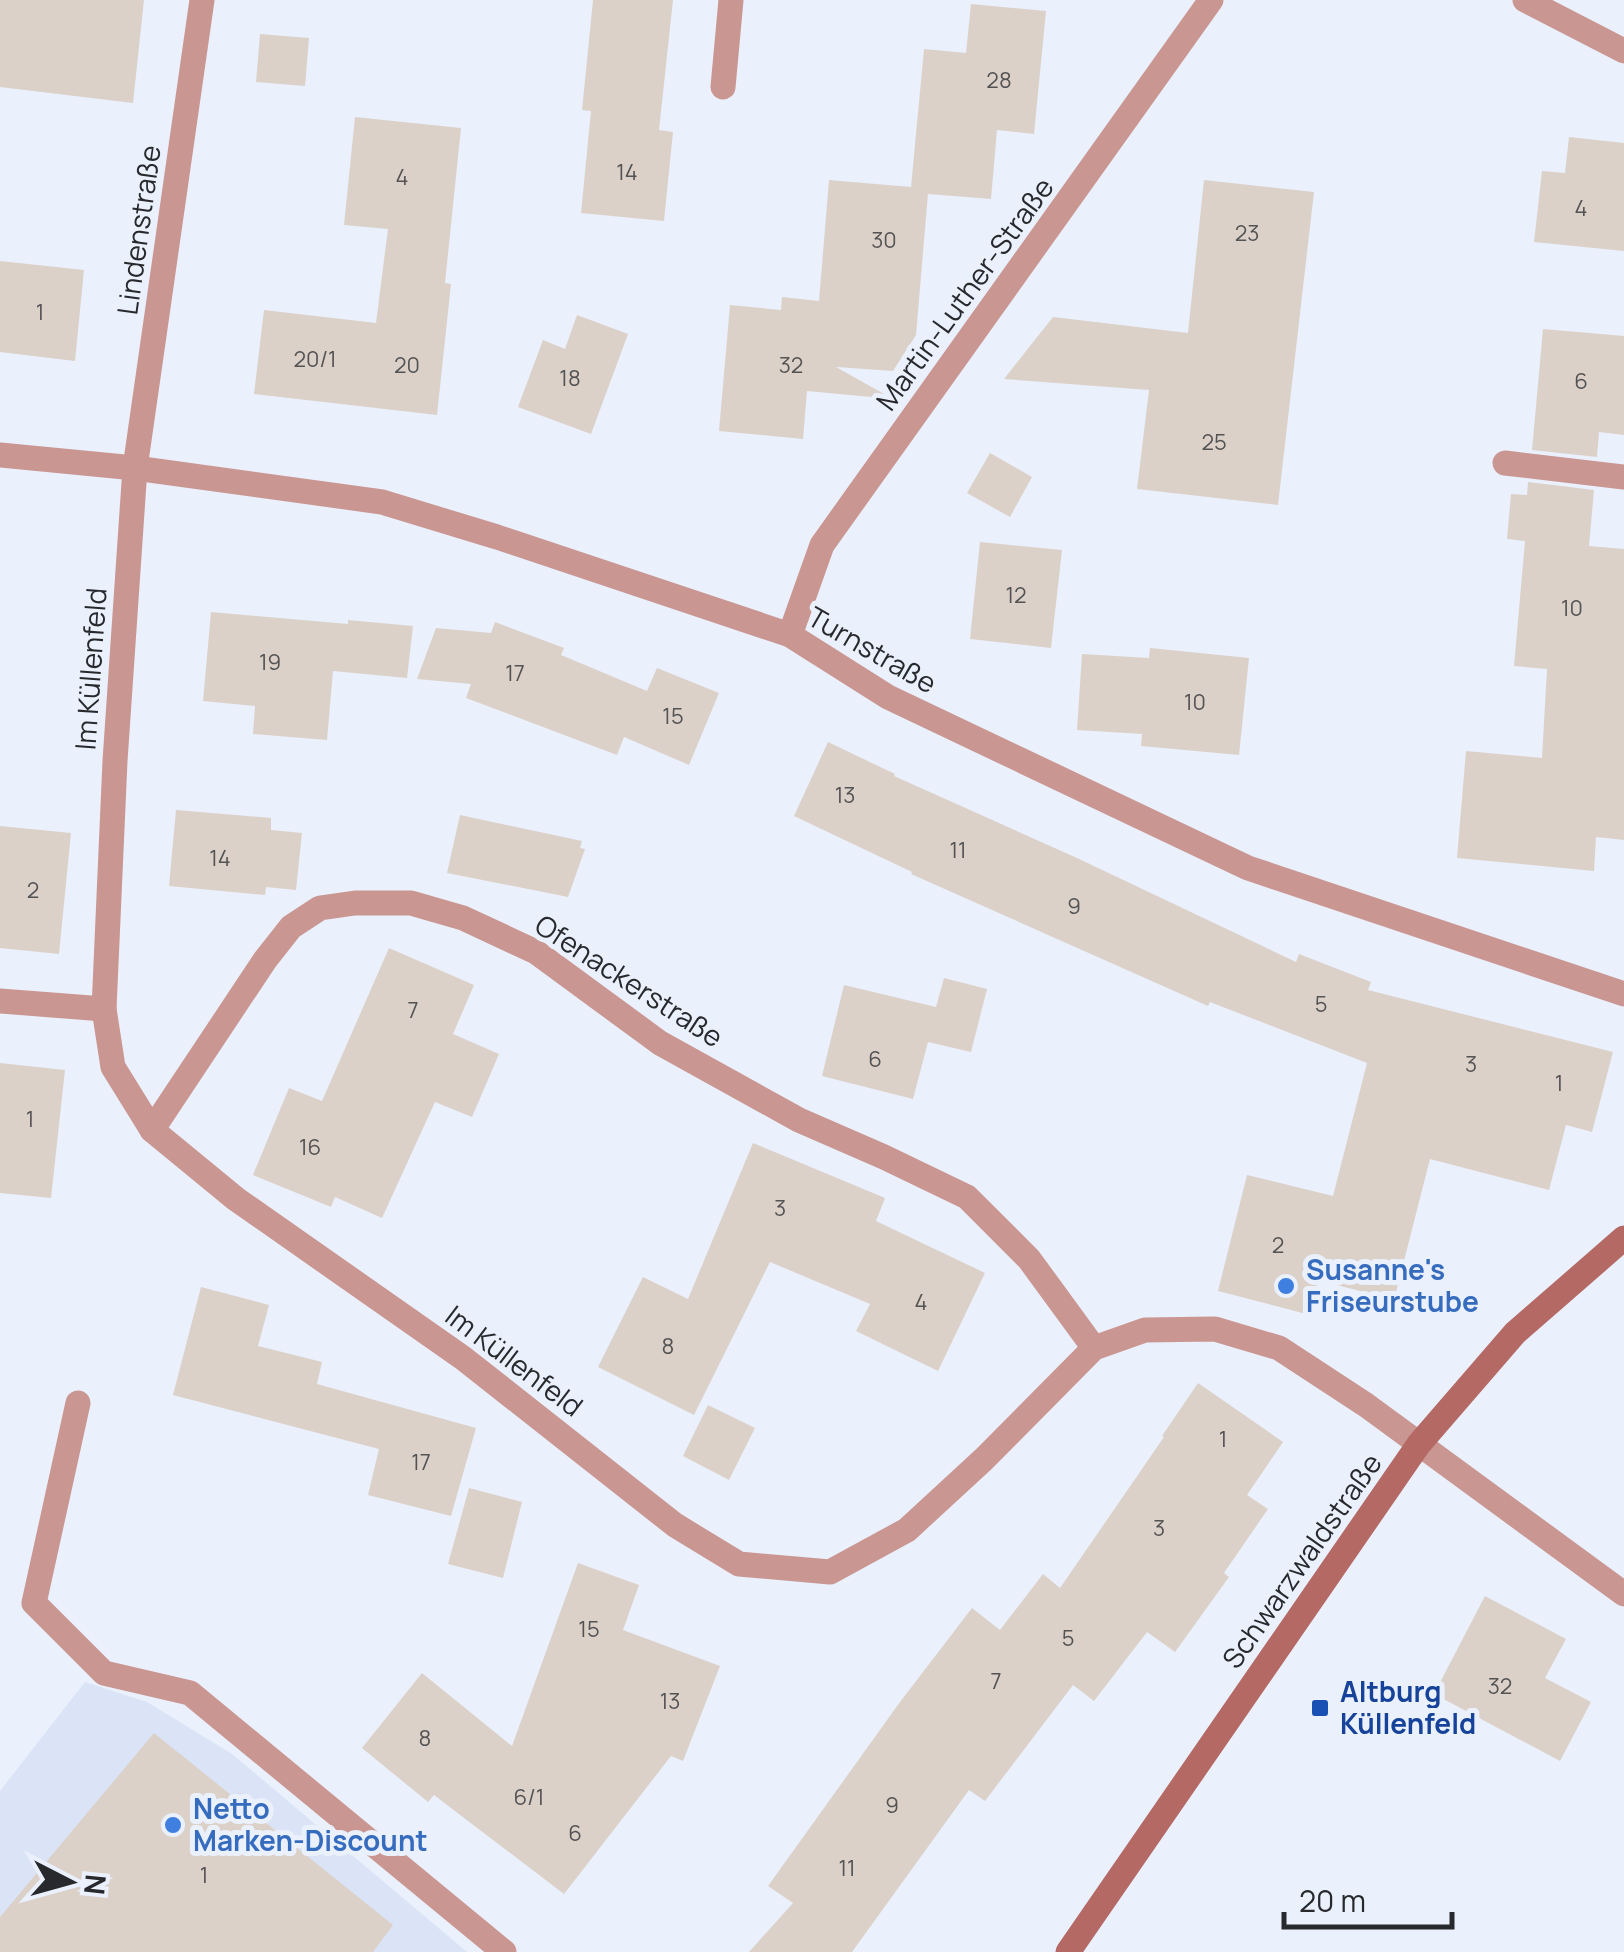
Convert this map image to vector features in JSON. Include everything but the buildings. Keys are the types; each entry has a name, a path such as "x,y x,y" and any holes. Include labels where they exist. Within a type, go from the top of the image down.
{"street":[{"name":"Lindenstraße","path":"135,468 202,0"},
{"path":"723,88 730,0"},
{"name":"Martin-Luther-Straße","path":"790,635 822,545 1212,0"},
{"path":"1525,0 1624,51"},
{"name":"Turnstraße","path":"0,455 135,468 382,502 497,537 790,635 888,698 1248,868 1624,994"},
{"path":"1505,463 1624,476"},
{"name":"Im Küllenfeld","path":"135,468 115,761 104,1010 112,1066 152,1130 236,1199 464,1358 674,1525 738,1564 830,1572 907,1530 1094,1348 1145,1330 1215,1329 1279,1348 1419,1444 1624,1594"},
{"name":"Ofenackerstraße","path":"152,1130 265,960 292,927 320,908 354,903 410,904 463,918 536,952 660,1043 799,1120 967,1196 1029,1259 1094,1348"},
{"path":"0,1001 104,1010"},
{"name":"Schwarzwaldstraße","path":"1068,1952 1419,1444 1515,1332 1624,1238"},
{"path":"78,1402 34,1604 104,1672 190,1694 504,1952"}],"shaded area":[{"name":"Netto Marken-Discount","path":"85,1682 147,1702 232,1754 467,1952 0,1952 0,1791"}],"place":[{"name":"Susanne's Friseurstube","path":"1286,1286"},
{"name":"Altburg Küllenfeld","path":"1320,1708"},
{"name":"Netto Marken-Discount","path":"173,1825"}]}
